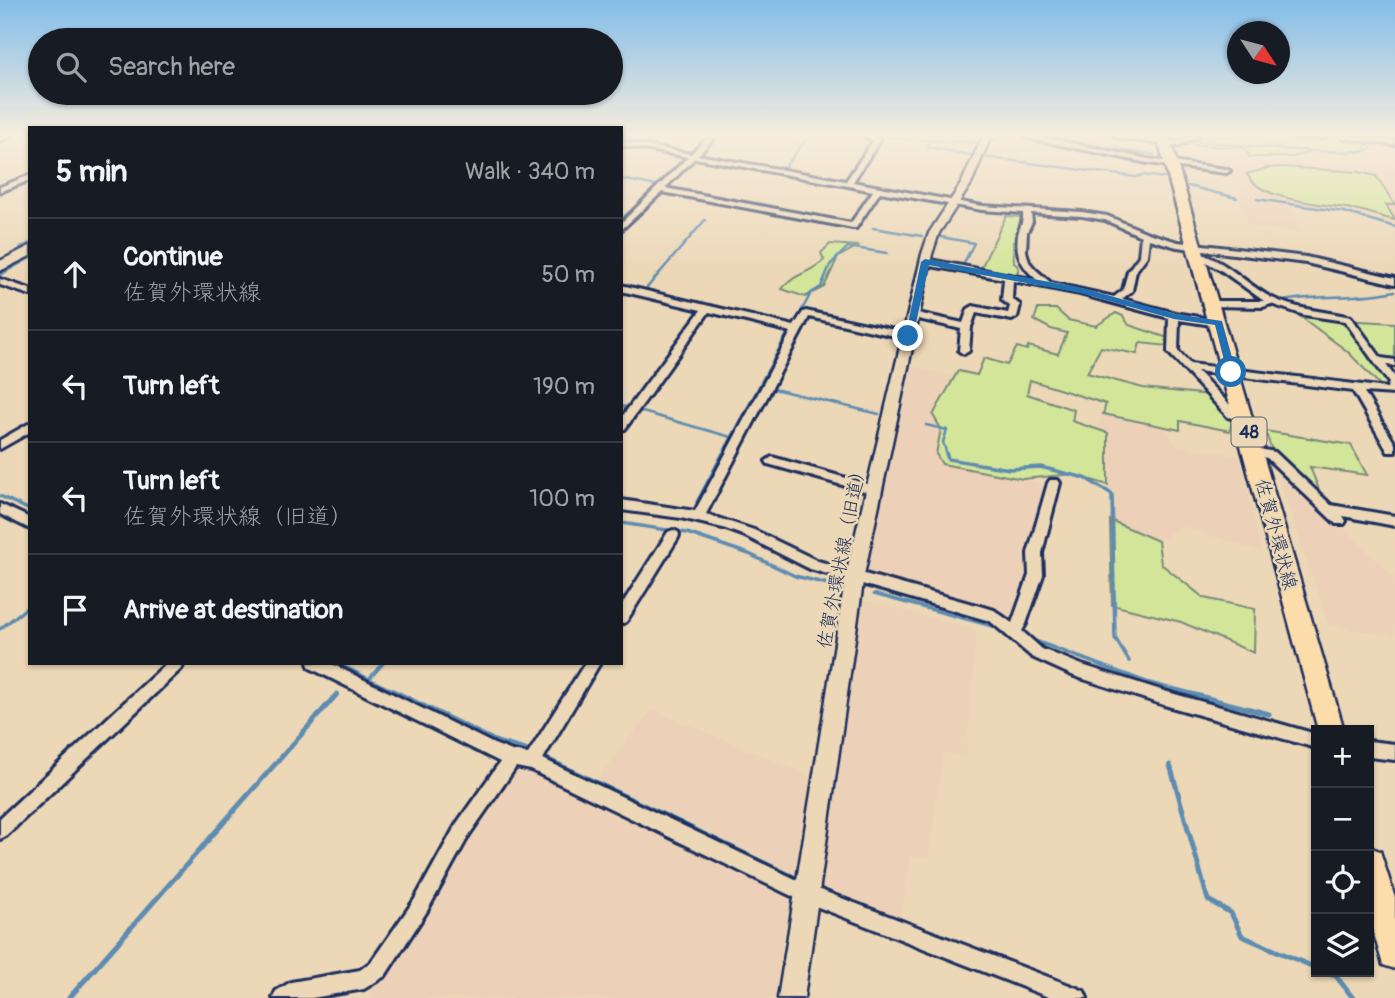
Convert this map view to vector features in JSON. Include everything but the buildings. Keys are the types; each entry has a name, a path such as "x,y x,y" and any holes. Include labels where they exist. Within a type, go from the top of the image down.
{"main road":[{"name":"佐賀外環状線","path":"1177,183 1216,314 1330,725"},
{"path":"0,267 28,251"},
{"path":"1374,880 1395,953"}],"street":[{"path":"0,190 17,183"},
{"path":"623,226 666,183"},
{"path":"840,183 1007,211 1061,211 1107,218 1144,235 1198,251 1306,260 1395,281"},
{"name":"佐賀外環状線（旧道）","path":"791,998 855,575 925,262 934,233 967,183"},
{"path":"659,190 853,226 878,189"},
{"path":"1026,210 1028,222 1023,228 1023,264 1048,284"},
{"path":"1116,300 1127,290 1132,271 1143,256 1144,235"},
{"path":"1187,367 1391,392 1394,383 1348,319 1304,313 1276,303 1198,251"},
{"path":"925,262 1048,284 1174,316 1216,314 1276,303"},
{"path":"964,351 966,327 973,309 1012,317 1015,305 1007,300 1009,277"},
{"path":"0,282 28,291"},
{"path":"623,288 797,330"},
{"path":"623,423 706,309"},
{"path":"698,517 806,314 908,336"},
{"path":"913,315 966,327"},
{"path":"1174,316 1172,352 1232,414 1245,418"},
{"path":"1378,361 1395,363"},
{"path":"1356,387 1392,450"},
{"path":"0,445 28,428"},
{"path":"1254,452 1271,455 1340,521"},
{"path":"772,461 874,491"},
{"path":"1015,629 1036,575 1035,553 1054,483"},
{"path":"623,505 698,517 738,528 795,557 994,616 1015,629 1024,645 1037,653 1091,675 1311,740"},
{"path":"0,509 28,523"},
{"path":"1327,509 1395,521"},
{"path":"623,615 673,535"},
{"path":"0,830 175,665"},
{"path":"319,665 512,759 531,762 806,894 1077,998"},
{"path":"531,762 592,665"},
{"path":"1374,750 1395,752"},
{"path":"283,998 290,992 364,979 377,969 421,905 463,829 512,759"}],"shaded area":[{"path":"1232,183 1395,183 1395,228 1372,219 1325,208 1287,204 1303,232 1250,227"},
{"path":"909,366 955,377 933,415 941,429 936,454 942,464 1023,479 1050,488 1015,618 866,574"},
{"path":"1103,414 1162,427 1177,446 1240,457 1261,551 1182,526 1158,541 1110,520 1108,433 1098,429"},
{"path":"1273,459 1395,579 1395,636 1329,625"},
{"path":"863,600 976,630 966,757 943,752 928,858 909,855 901,918 820,885"},
{"path":"652,710 812,777 795,873 598,779"},
{"path":"526,765 790,899 774,998 377,998 369,993 427,905 469,832 514,767"}],"green space":[{"path":"1254,183 1380,183 1395,205 1386,205 1395,220 1363,211 1280,196"},
{"path":"1006,216 1020,217 1023,221 1019,241 1013,242 1014,262 1019,268 1015,277 981,268"},
{"path":"830,244 858,246 838,257 824,287 805,297 782,289 791,280 824,260 821,253"},
{"path":"1038,309 1056,309 1068,320 1096,326 1116,313 1123,316 1129,325 1168,338 1168,346 1140,343 1137,354 1101,347 1087,373 1143,388 1210,395 1232,418 1230,431 1180,421 1180,430 1103,414 1106,404 1030,380 1027,394 1074,410 1072,421 1108,433 1108,485 1072,474 1023,479 942,464 936,454 941,429 933,415 958,371 977,375 984,358 1007,365 1017,347 1027,350 1028,346 1058,354 1067,333 1051,329 1034,320"},
{"path":"1297,314 1395,323 1395,358 1369,357 1391,387 1380,385 1347,351"},
{"path":"1265,431 1351,445 1367,475 1310,467 1324,502 1272,450"},
{"path":"1110,520 1158,541 1161,564 1204,598 1255,609 1254,653 1181,622 1112,605"}],"waterway":[{"path":"639,183 657,186"},
{"path":"1188,186 1237,198"},
{"path":"666,188 726,200"},
{"path":"1257,199 1344,212 1395,227"},
{"path":"645,290 705,220"},
{"path":"873,228 922,236"},
{"path":"941,237 974,243 962,267"},
{"path":"20,248 28,244"},
{"path":"794,325 811,293 821,287 830,265 848,247 887,253"},
{"path":"0,275 28,259"},
{"path":"962,272 1002,279"},
{"path":"1263,306 1296,299 1362,296 1395,291"},
{"path":"623,292 697,310"},
{"path":"1229,307 1245,307"},
{"path":"708,313 788,332 722,455"},
{"path":"1188,315 1203,317"},
{"path":"774,389 879,414"},
{"path":"639,411 731,437"},
{"path":"926,425 947,430 943,442 947,455"},
{"path":"697,502 723,453"},
{"path":"946,453 948,459 1010,469 1040,467 1085,478 1112,494 1115,638 1129,661"},
{"path":"0,496 28,509"},
{"path":"623,523 687,533 749,554 795,576 840,587"},
{"path":"874,594 1000,628"},
{"path":"0,629 28,607"},
{"path":"1027,638 1146,682 1179,691"},
{"path":"341,665 369,679"},
{"path":"369,679 381,665"},
{"path":"369,679 389,689"},
{"path":"389,689 497,742 525,750"},
{"path":"389,689 393,691"},
{"path":"1172,689 1269,714"},
{"path":"69,998 337,694"},
{"path":"545,758 792,876"},
{"path":"1170,765 1208,900 1231,913 1242,936 1311,966"},
{"path":"823,891 905,922"},
{"path":"1337,977 1353,998"}],"route":[{"path":"908,336 925,262 1082,291 1174,316 1219,323 1231,372"}]}
